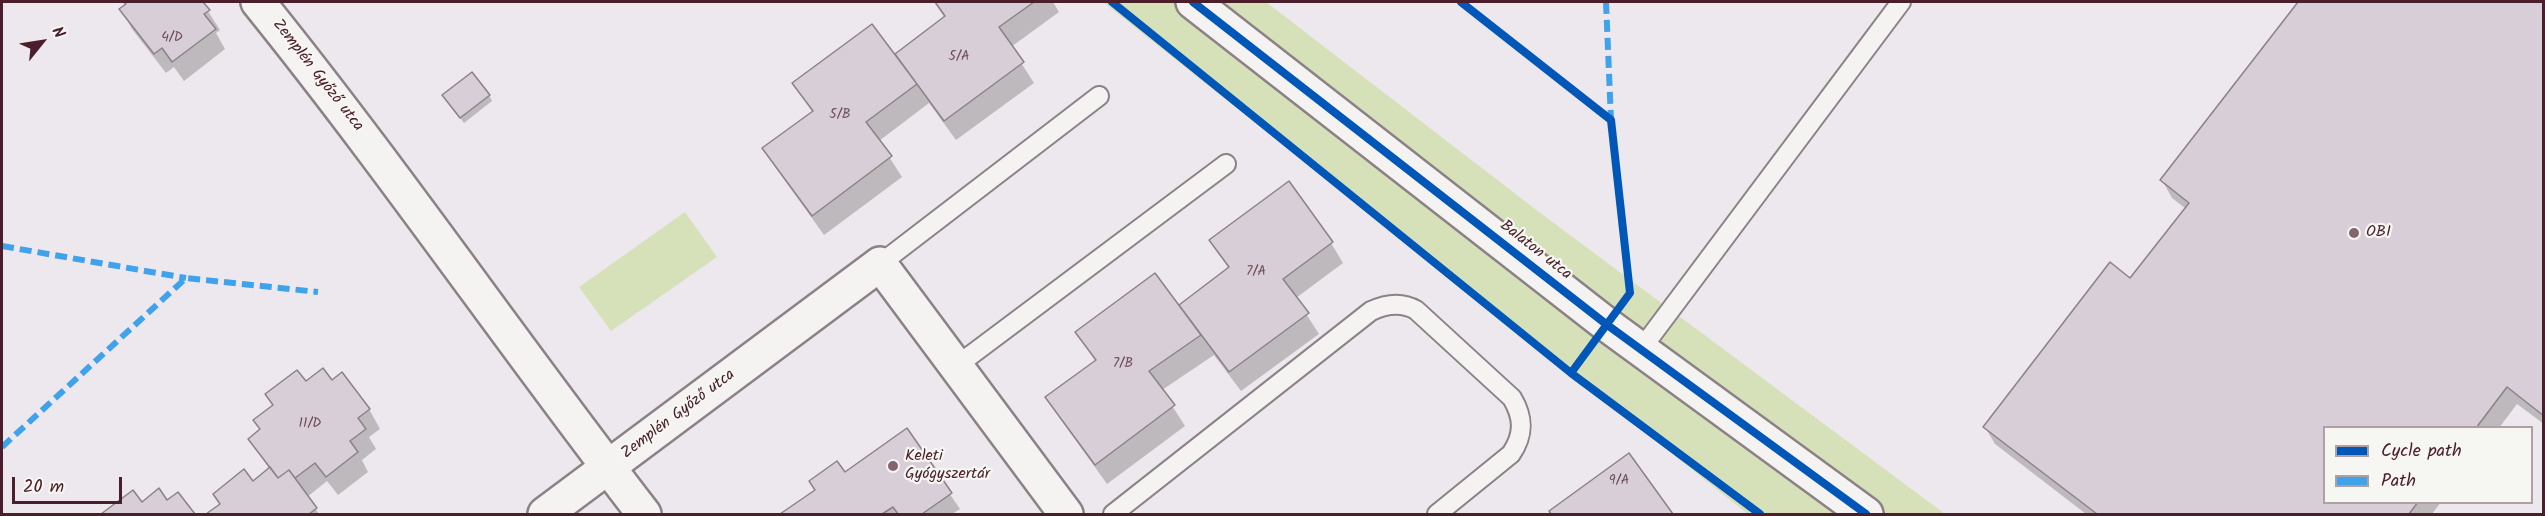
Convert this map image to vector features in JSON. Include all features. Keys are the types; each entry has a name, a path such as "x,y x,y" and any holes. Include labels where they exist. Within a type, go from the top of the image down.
{"street":[{"name":"Zemplén Győző utca","path":"258,2 359,130 608,467 880,264"},
{"name":"Balaton utca","path":"1193,2 1606,324 1642,348 1866,514"},
{"path":"880,264 1066,514"},
{"path":"545,514 608,467 644,514"}],"lane":[{"path":"1642,348 1900,2"},
{"path":"880,264 1099,96"},
{"path":"955,367 1226,164"},
{"path":"1113,514 1371,311 1393,305 1406,305 1416,310 1512,398 1521,416 1520,441 1511,454 1437,514"}],"green space":[{"path":"1103,2 1266,2 1539,212 1945,514 1748,514"},
{"path":"685,212 717,257 611,331 579,287"}],"building":[{"path":"124,2 203,2 210,10 204,14 216,29 172,62 162,48 154,54 119,9 126,4"},
{"path":"935,2 1034,2 999,27 1024,62 944,121 895,54 945,16"},
{"name":"OBI","path":"2298,2 2544,2 2544,416 2507,387 2478,426 2323,426 2323,504 2416,504 2409,514 2097,514 1983,427 2110,262 2130,278 2189,203 2160,180"},
{"path":"872,24 917,84 866,122 892,156 812,216 762,148 813,111 792,83"},
{"path":"472,72 490,95 460,118 442,95"},
{"path":"1289,181 1333,242 1283,279 1309,313 1229,372 1179,305 1229,267 1209,240"},
{"path":"1155,273 1201,335 1149,371 1175,405 1095,465 1045,397 1096,360 1075,332"},
{"path":"323,368 332,380 342,372 370,409 358,418 366,429 350,441 358,452 326,477 315,463 295,478 289,470 278,478 248,439 260,429 253,420 273,405 265,394 297,370 306,381"},
{"name":"Keleti Gyógyszertár","path":"907,428 952,493 922,514 898,514 893,507 882,514 780,514 815,490 809,481 837,461 845,472"},
{"path":"1629,453 1673,514 1551,514 1549,511"},
{"path":"270,467 278,478 289,470 317,508 309,514 206,514 220,504 213,494 244,469 253,481"},
{"path":"159,488 167,500 178,492 195,514 101,514 133,490 142,502"}],"marked path":[{"path":"1606,2 1611,120"},
{"path":"2,246 186,278"},
{"path":"2,447 186,278 318,292"}],"cycle path":[{"path":"1112,2 1571,373 1760,514"},
{"path":"1193,2 1606,324 1866,514"},
{"path":"1461,2 1611,120 1630,293 1571,373"}],"place":[{"name":"OBI","path":"2354,233"},
{"name":"Keleti Gyógyszertár","path":"893,466"}]}
